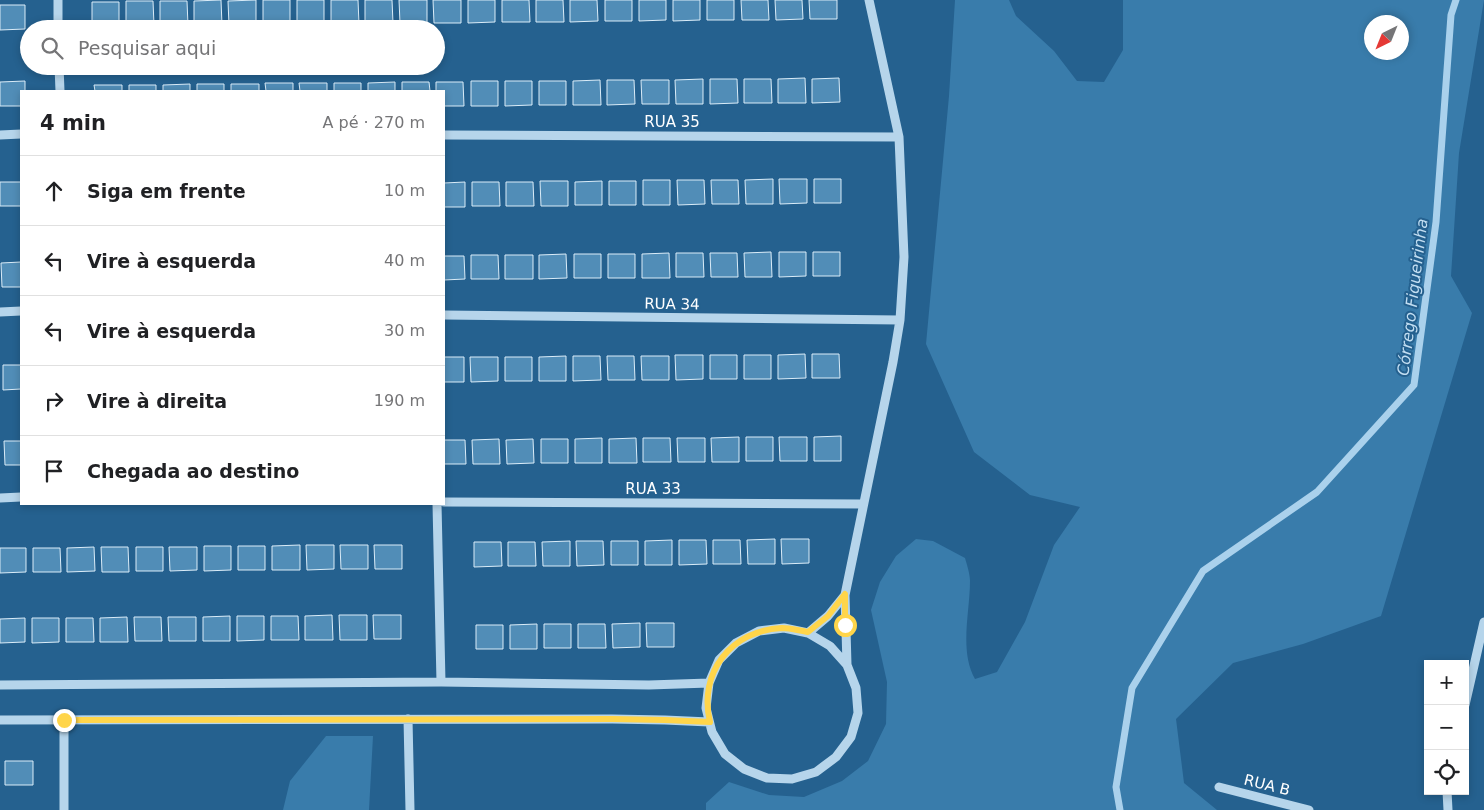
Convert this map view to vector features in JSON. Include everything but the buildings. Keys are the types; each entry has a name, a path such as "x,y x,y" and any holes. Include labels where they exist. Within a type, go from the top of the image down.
{"street":[{"path":"58,0 58,20"},
{"path":"847,665 830,646 808,632 784,628 759,631 736,643 719,660 709,683 706,708 712,732 725,754 744,769 767,778 792,779 816,772 836,757 851,736 858,713 856,688 847,665 845,594 893,362 900,320 904,257 900,137 869,0"},
{"path":"59,75 60,90"},
{"path":"0,135 20,134"},
{"name":"RUA 35","path":"445,135 900,137"},
{"path":"0,312 20,311"},
{"name":"RUA 34","path":"445,315 900,320"},
{"path":"0,498 20,497"},
{"name":"RUA 33","path":"445,502 863,504"},
{"path":"438,505 441,682"},
{"path":"808,632 828,616 845,594"},
{"path":"1469,688 1484,622"},
{"path":"0,685 441,682 640,685 709,683"},
{"path":"0,720 408,719 710,722"},
{"path":"408,719 410,810"},
{"path":"64,720 64,810"},
{"name":"RUA B","path":"1219,787 1309,810"},
{"path":"1447,795 1448,810"}],"shaded area":[{"path":"955,0 1009,0 1016,16 1054,51 1077,81 1104,82 1123,50 1123,0 1484,0 1459,153 1451,276 1472,313 1381,616 1303,644 1233,663 1176,719 1184,783 1217,810 706,810 706,803 729,782 769,795 804,797 842,781 868,761 886,724 887,682 871,610 880,582 896,556 916,539 933,541 965,558 970,581 966,644 970,668 975,679 997,672 1025,622 1054,545 1080,507 1030,495 974,452 926,344 949,96"},
{"path":"326,736 373,736 369,810 283,810 290,781"}],"waterway":[{"name":"Córrego Figueirinha","path":"1120,810 1116,787 1132,688 1203,571 1317,492 1414,385 1436,222 1451,15 1456,0"}],"route":[{"path":"64,720 612,719 710,722 706,708 709,683 719,660 736,643 759,631 784,628 808,632 828,616 845,594 845,625"}]}
